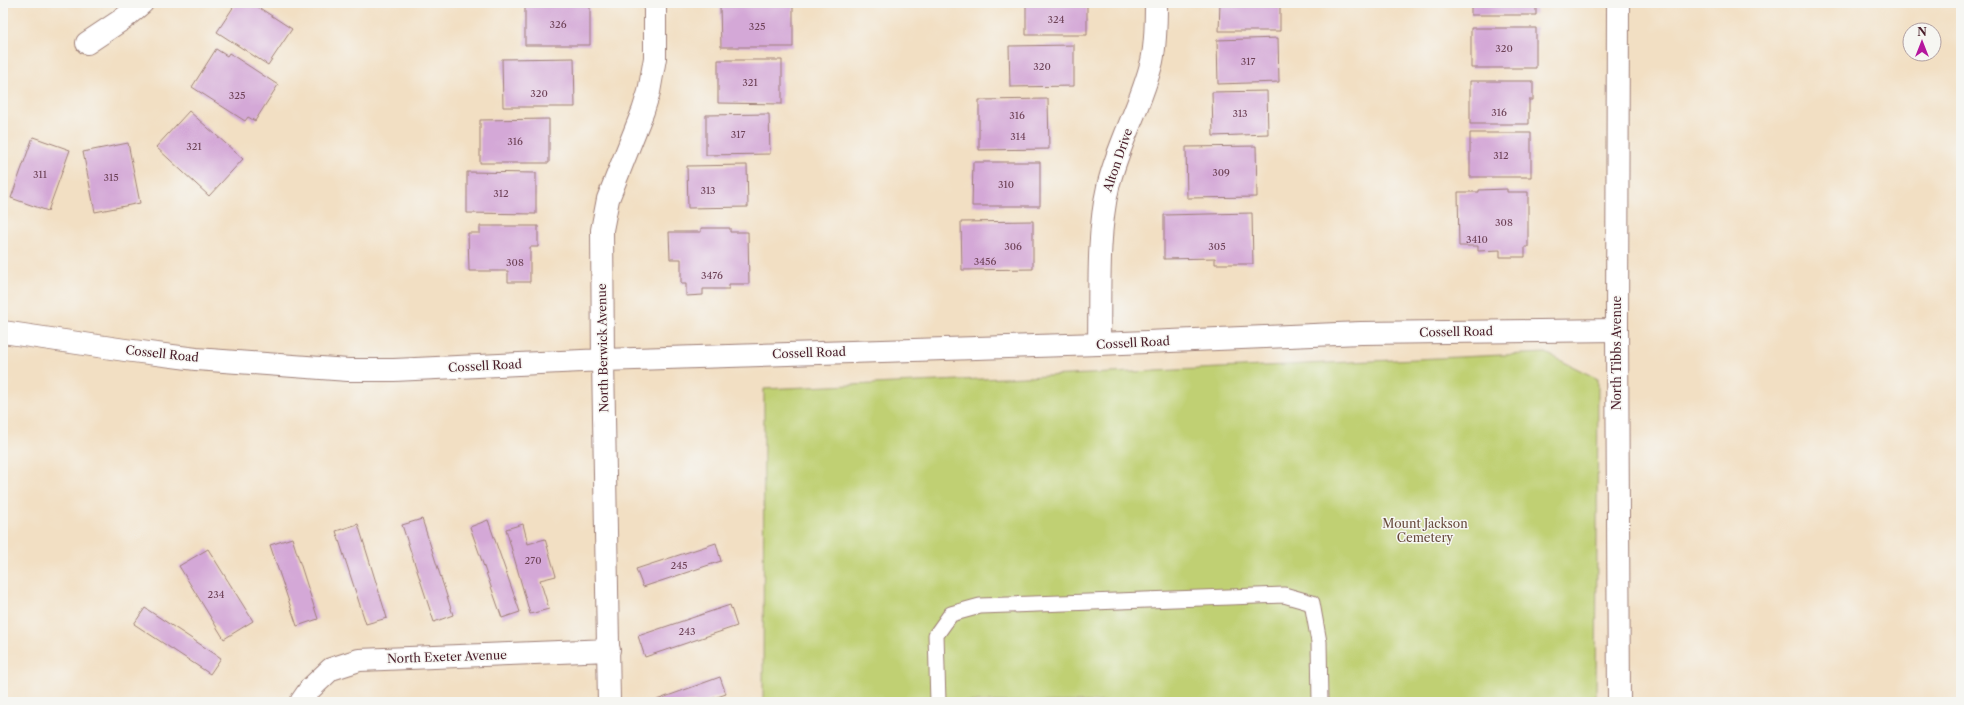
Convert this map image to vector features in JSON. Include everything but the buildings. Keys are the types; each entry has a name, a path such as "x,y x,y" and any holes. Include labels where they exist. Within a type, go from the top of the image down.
{"street":[{"name":"North Berwick Avenue","path":"609,702 602,248 604,220 608,199 649,92 655,58 655,3"},
{"name":"Alton Drive","path":"1100,344 1104,205 1110,176 1145,84 1152,60 1156,38 1156,3"},
{"name":"North Tibbs Avenue","path":"1618,3 1617,330 1619,702"},
{"path":"87,43 137,7"},
{"name":"Cossell Road","path":"3,332 125,350 196,358 348,370 394,370 603,360 1100,344 1361,333 1617,330"},
{"name":"North Exeter Avenue","path":"301,702 310,689 331,669 358,660 609,650"}],"lane":[{"path":"938,702 936,635 951,614 980,606 1284,594 1312,603 1319,642 1320,702"}],"green space":[{"name":"Mount Jackson Cemetery","path":"1546,353 1598,379 1596,702 763,702 764,389"}]}
